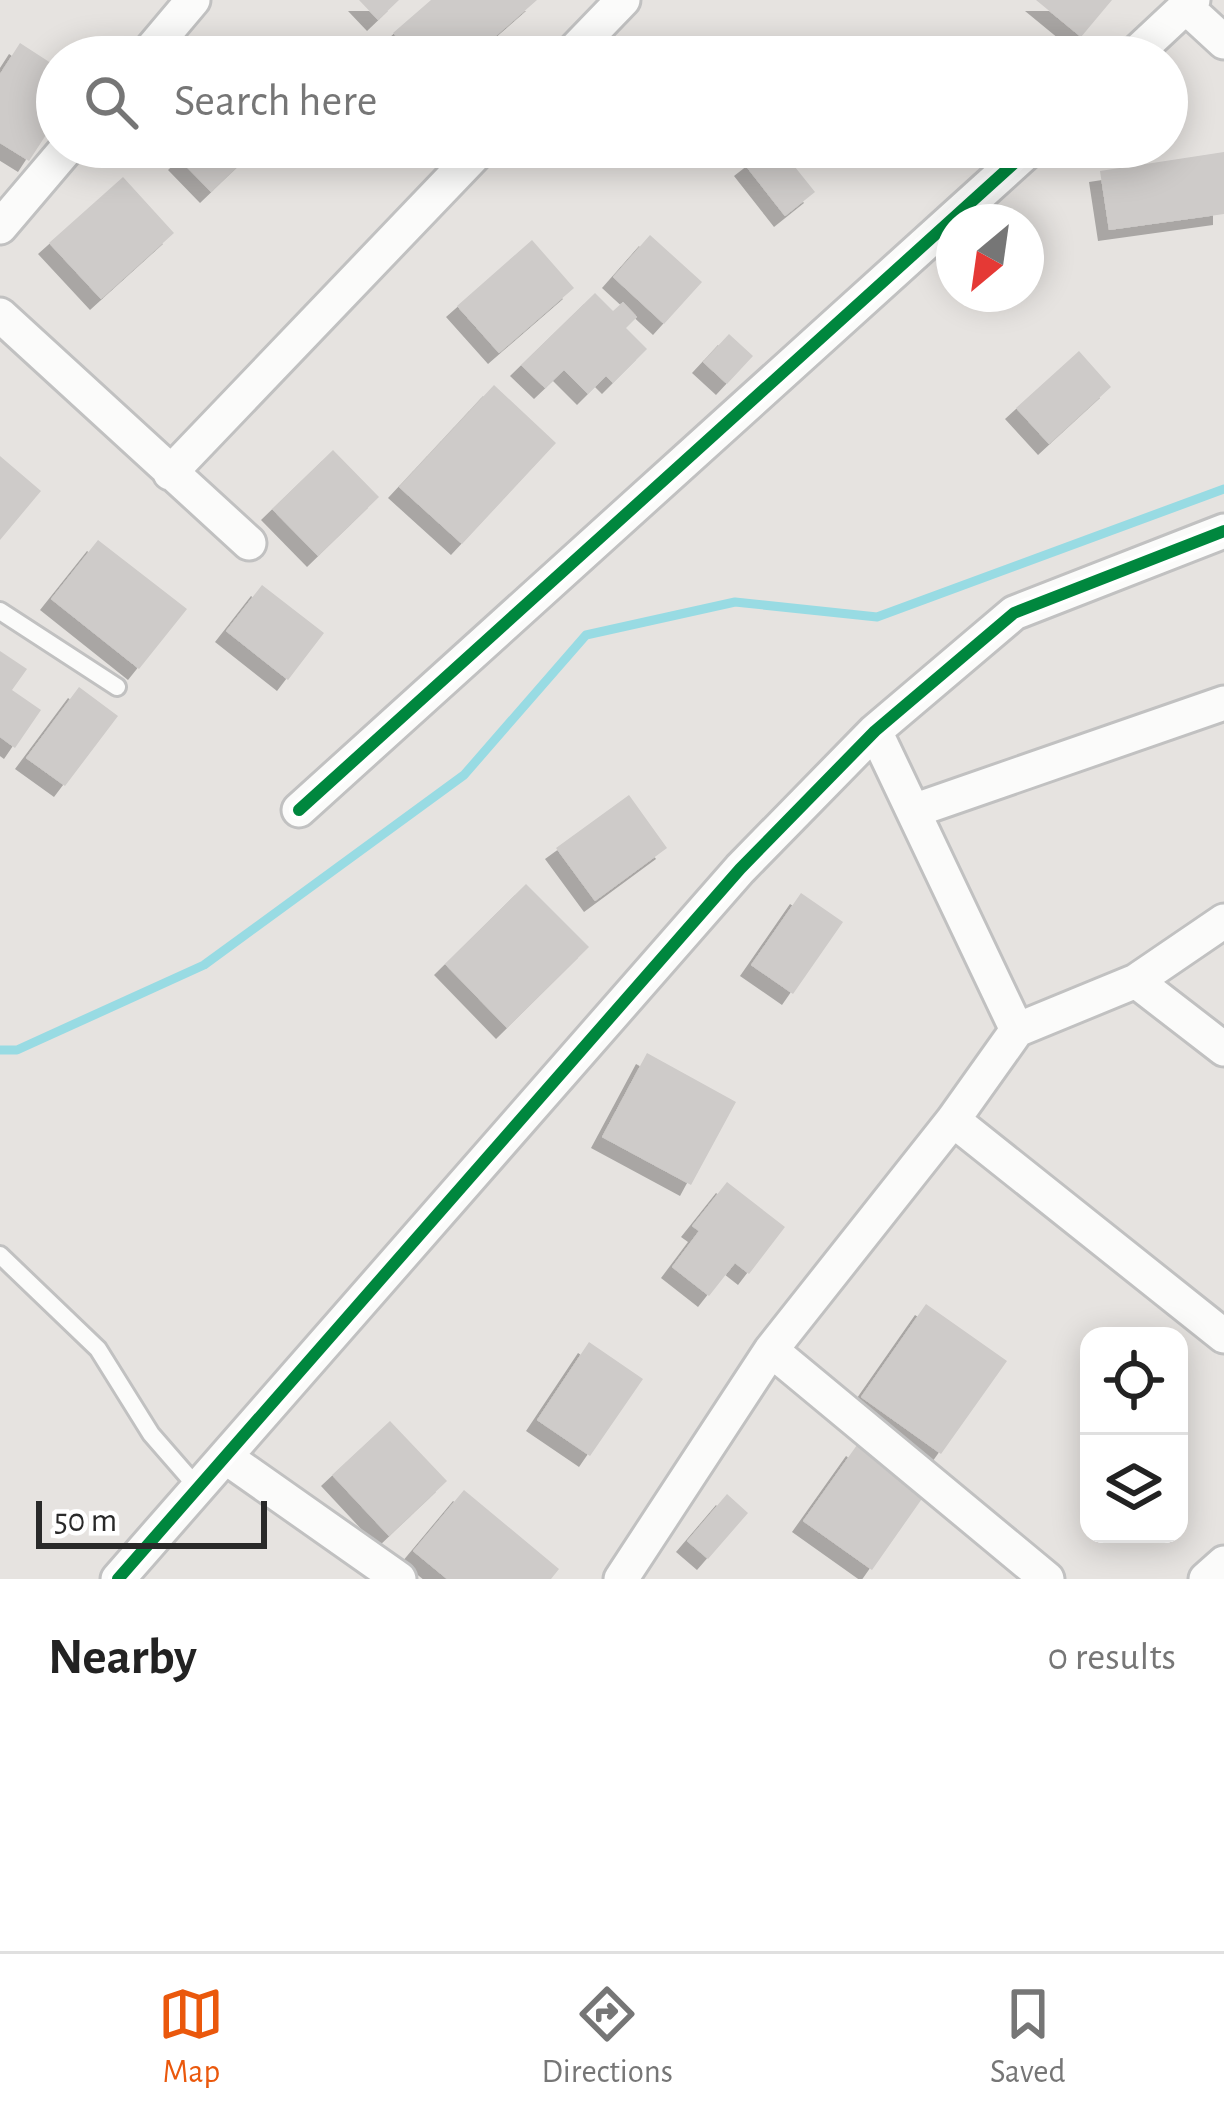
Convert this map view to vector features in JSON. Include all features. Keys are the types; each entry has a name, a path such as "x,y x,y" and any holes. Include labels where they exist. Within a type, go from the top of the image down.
{"street":[{"path":"163,36 194,0"},
{"path":"588,36 623,0"},
{"path":"1155,36 1190,4 1224,42"},
{"path":"0,227 50,168"},
{"path":"170,473 462,168"},
{"path":"299,810 1009,168"},
{"path":"0,314 249,543"},
{"path":"118,1579 740,868 875,731 1014,613 1224,531"},
{"path":"913,811 1224,703"},
{"path":"875,731 1018,1030"},
{"path":"621,1579 771,1350 1018,1030 1136,981 1224,921"},
{"path":"1136,981 1224,1049"},
{"path":"953,1120 1224,1336"},
{"path":"771,1350 1047,1579"},
{"path":"227,1458 399,1579"},
{"path":"1206,1579 1224,1563"}],"lane":[{"path":"0,611 117,687"},
{"path":"0,1255 98,1349 151,1434 199,1489"}],"building":[{"path":"359,0 399,0 378,20"},
{"path":"431,0 537,0 496,36 393,33"},
{"path":"1036,0 1112,0 1080,36"},
{"path":"20,43 36,53 36,150 29,161 0,143 0,74"},
{"path":"1224,152 1224,214 1109,230 1100,171 1188,168 1188,158"},
{"path":"188,168 236,168 211,192"},
{"path":"747,168 796,168 815,192 785,216"},
{"path":"123,177 174,233 101,299 49,243"},
{"path":"650,235 702,282 664,324 613,277"},
{"path":"532,240 574,288 499,353 457,306"},
{"path":"595,293 613,311 623,302 637,317 626,328 647,349 613,383 606,376 588,394 564,370 545,388 521,365"},
{"path":"729,334 753,356 727,384 703,362"},
{"path":"1079,351 1111,387 1049,444 1016,408"},
{"path":"494,385 556,443 462,544 399,487"},
{"path":"333,450 379,497 318,556 272,509"},
{"path":"0,456 41,491 0,540"},
{"path":"98,540 187,609 139,669 51,599"},
{"path":"262,585 324,633 288,680 226,631"},
{"path":"0,651 27,669 12,690 41,710 15,748 0,737"},
{"path":"79,687 118,716 65,786 26,758"},
{"path":"629,795 667,848 595,901 556,848"},
{"path":"526,884 589,947 507,1028 445,964"},
{"path":"801,893 843,922 793,994 751,965"},
{"path":"647,1053 736,1102 691,1185 602,1137"},
{"path":"727,1182 785,1227 749,1274 735,1263 709,1296 672,1267 699,1231 692,1226"},
{"path":"926,1304 1007,1361 941,1454 861,1397"},
{"path":"589,1342 643,1379 590,1456 537,1420"},
{"path":"390,1421 447,1481 389,1536 332,1475"},
{"path":"857,1445 926,1493 872,1570 803,1521"},
{"path":"464,1490 559,1569 551,1579 447,1579 413,1551"},
{"path":"727,1494 748,1513 708,1559 687,1541"}],"waterway":[{"path":"0,1050 17,1050 204,965 464,775 586,635 735,602 877,617 1224,489"}],"cycle path":[{"path":"299,810 1009,168"},
{"path":"118,1579 740,869 875,731 1014,613 1224,531"}]}
